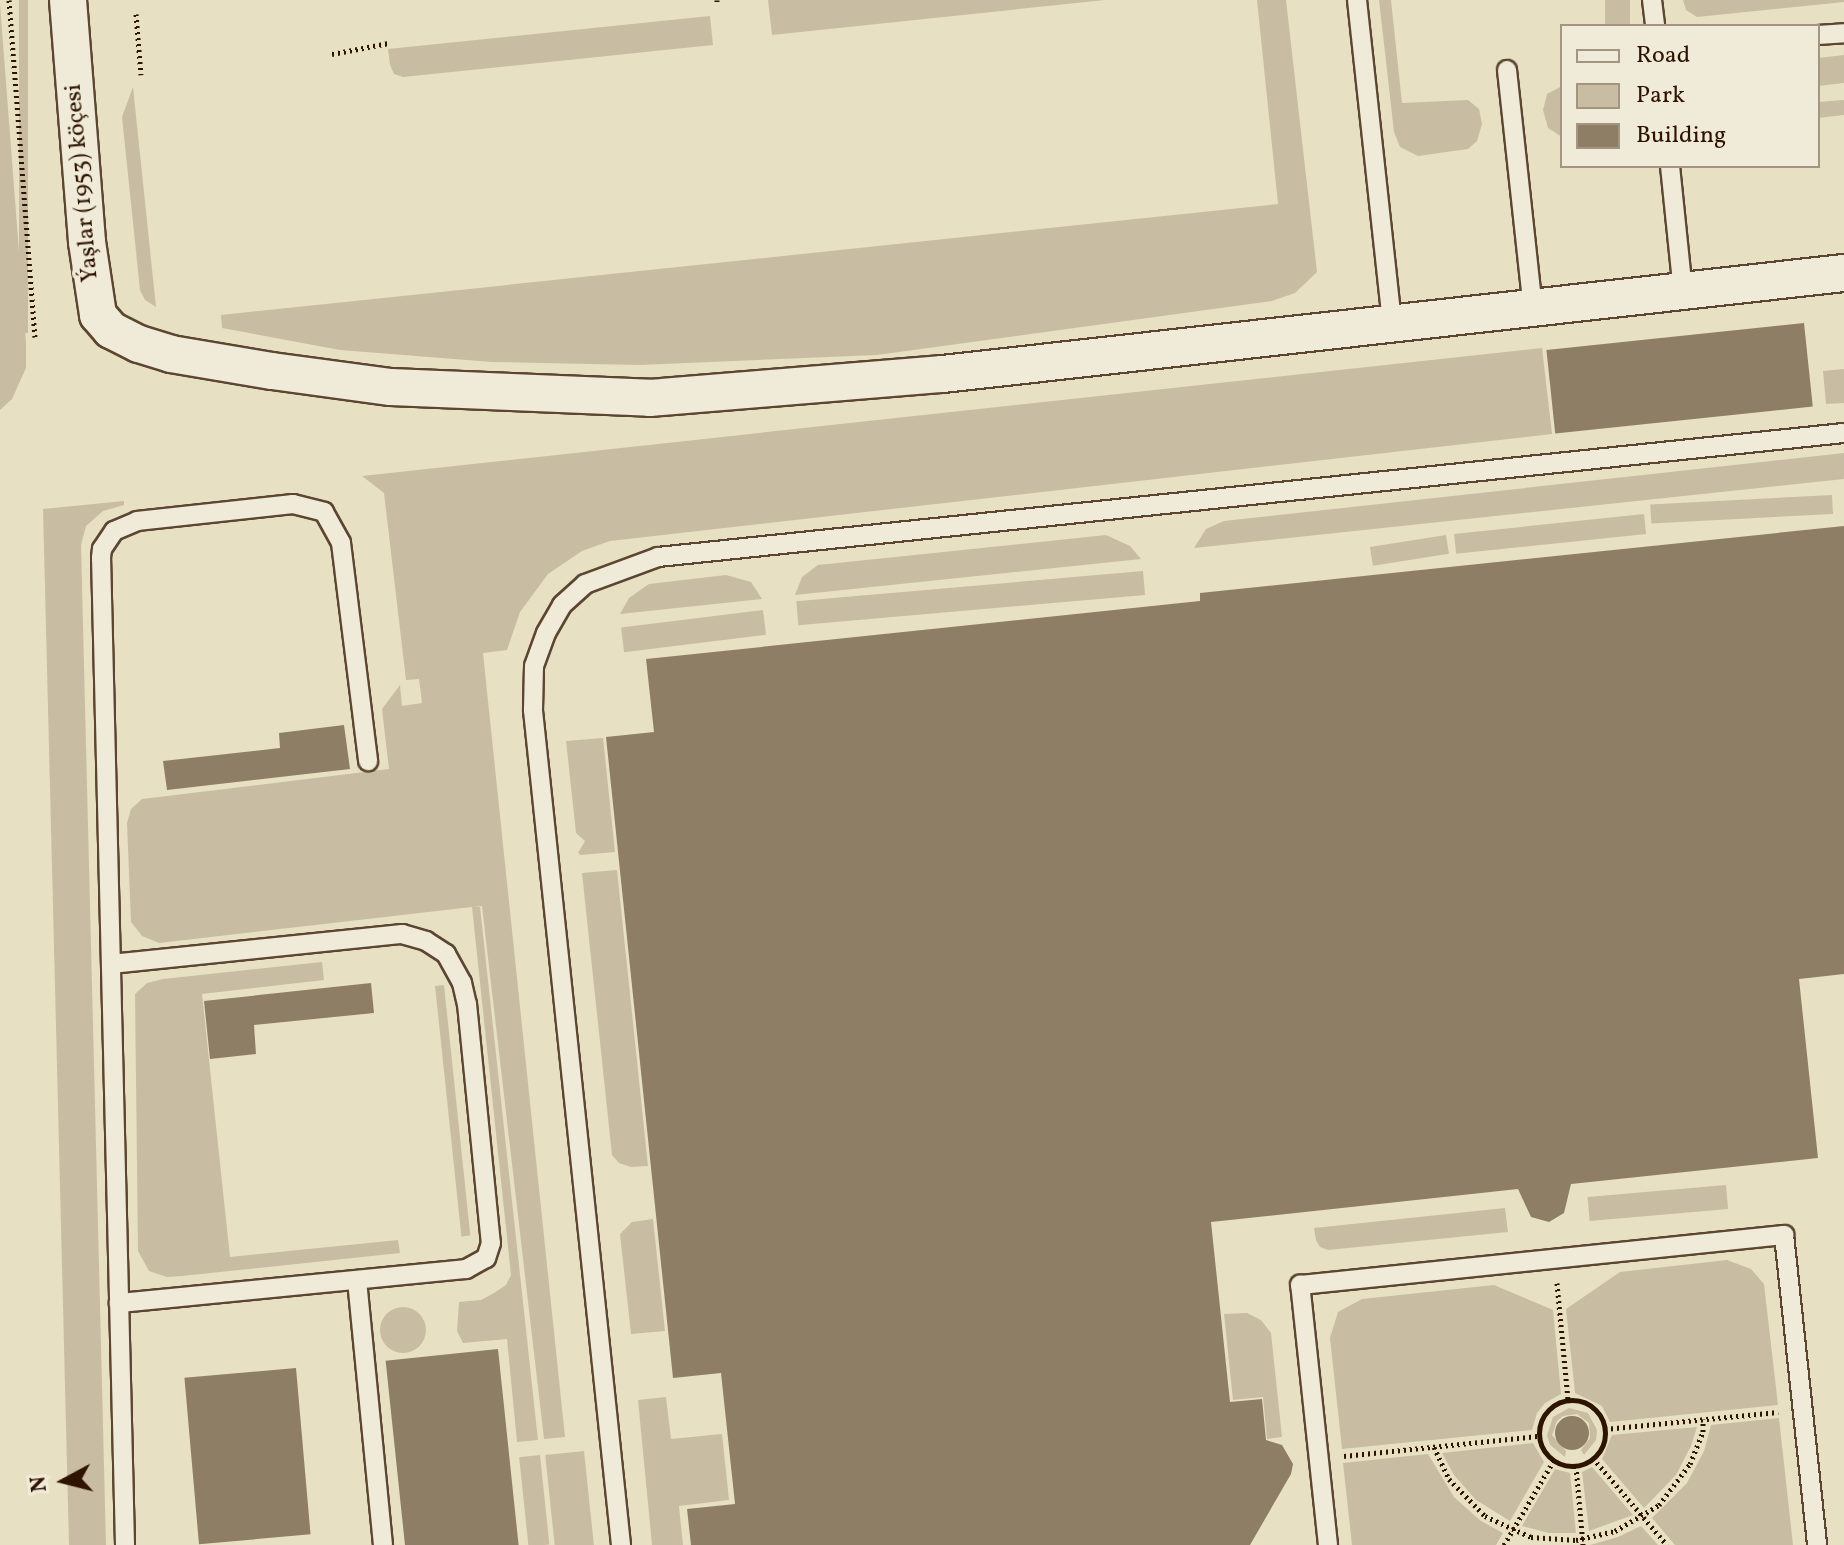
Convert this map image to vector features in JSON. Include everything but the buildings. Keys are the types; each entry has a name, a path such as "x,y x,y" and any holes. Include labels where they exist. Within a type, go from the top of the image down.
{"street":[{"name":"Ýaşlar (1953) köçesi","path":"68,0 93,294 98,315 111,330 139,344 204,360 391,387 650,398 943,374 1844,273"}],"lane":[{"path":"1357,0 1392,324"},
{"path":"1652,0 1655,24"},
{"path":"1820,35 1844,33"},
{"path":"1507,70 1533,308"},
{"path":"1670,168 1683,291"},
{"path":"621,1545 533,710 534,666 546,633 562,605 585,584 658,557 1844,433"},
{"path":"125,1545 101,558 102,549 114,531 137,521 293,504 324,512 341,543 368,761"},
{"path":"111,964 402,934 426,941 446,954 462,983 467,1004 490,1252 477,1265 466,1269 119,1303"},
{"path":"1328,1545 1300,1285 1784,1235 1817,1545"},
{"path":"357,1280 383,1545"}],"path":[{"path":"9,0 35,337"},
{"path":"136,14 141,75"},
{"path":"332,54 389,43"},
{"path":"1556,1275 1568,1399"},
{"path":"1568,1399 1593,1407 1605,1429 1604,1442 1593,1458 1576,1466 1554,1460 1543,1449 1539,1436 1546,1412 1568,1399"},
{"path":"1605,1429 1779,1411"},
{"path":"1434,1447 1440,1464 1459,1493 1485,1516 1512,1530 1548,1539 1583,1542 1643,1517 1682,1479 1697,1449 1703,1419"},
{"path":"1342,1456 1539,1436"},
{"path":"1593,1458 1667,1545"},
{"path":"1504,1545 1554,1460"},
{"path":"1576,1466 1583,1542"}],"green space":[{"path":"19,0 28,0 28,333 19,333"},
{"path":"768,0 1105,0 772,35"},
{"path":"1257,0 1286,0 1317,272 1295,293 1272,301 877,355 639,365 492,362 340,350 222,328 221,315 1278,204"},
{"path":"1379,0 1391,0 1402,103 1468,100 1479,109 1482,124 1477,141 1468,149 1418,156 1400,147 1394,132"},
{"path":"1605,0 1630,0 1630,24 1605,24"},
{"path":"1683,0 1844,2 1697,17 1686,10"},
{"path":"0,4 26,368 12,399 0,410"},
{"path":"710,16 713,45 403,77 394,74 390,65 388,49"},
{"path":"1844,55 1844,83 1820,86 1820,58"},
{"path":"133,87 156,307 145,300 140,290 122,117"},
{"path":"1560,87 1560,136 1548,128 1543,110 1547,94"},
{"path":"1844,100 1844,115 1820,118 1820,102"},
{"path":"1542,348 1552,434 610,541 582,551 548,574 520,612 507,650 483,653 565,1437 544,1439 482,906 474,907 480,907 538,1440 517,1442 507,1339 463,1343 457,1331 459,1302 481,1300 506,1285 511,1275 472,907 159,943 142,936 131,922 127,823 131,809 142,799 389,769 382,709 400,685 402,706 422,703 419,679 406,680 384,493 362,476"},
{"path":"1844,369 1844,403 1826,404 1823,371"},
{"path":"1844,453 1844,479 1194,548 1206,529 1224,521"},
{"path":"1832,495 1833,514 1651,523 1650,505"},
{"path":"124,501 124,505 103,511 86,526 81,545 106,1545 69,1545 43,509"},
{"path":"1644,514 1646,534 1456,554 1454,534"},
{"path":"1106,535 1130,546 1141,559 795,595 802,577 818,565"},
{"path":"1446,535 1449,554 1373,566 1370,547"},
{"path":"1143,571 1145,595 798,625 796,601"},
{"path":"726,575 751,582 762,599 620,614 629,598 649,584"},
{"path":"763,610 766,635 624,652 621,627"},
{"path":"603,738 615,852 581,855 578,853 585,841 576,833 566,741"},
{"path":"617,870 648,1166 631,1167 619,1163 612,1155 582,873"},
{"path":"322,962 324,980 202,994 230,1257 398,1240 400,1253 182,1276 167,1277 149,1271 138,1251 135,994 147,983 163,979"},
{"path":"444,985 470,1236 461,1237 435,986"},
{"path":"1726,1185 1728,1209 1590,1221 1588,1197"},
{"path":"1505,1208 1508,1232 1328,1250 1320,1247 1314,1228"},
{"path":"653,1219 665,1331 631,1334 620,1234 632,1222"},
{"path":"1727,1260 1751,1269 1764,1284 1778,1405 1610,1422 1602,1406 1575,1393 1566,1309 1620,1272"},
{"path":"1494,1285 1553,1310 1561,1394 1545,1403 1537,1413 1532,1430 1342,1449 1330,1338 1338,1312 1362,1299"},
{"path":"403,1307 419,1314 426,1330 419,1346 403,1353 387,1346 380,1330 387,1314"},
{"path":"1247,1313 1261,1320 1271,1333 1282,1437 1267,1439 1263,1397 1233,1400 1224,1314"},
{"path":"666,1397 671,1439 722,1434 729,1500 679,1506 683,1545 652,1545 638,1400"},
{"path":"1569,1408 1588,1413 1597,1430 1596,1440 1584,1455 1581,1450 1590,1438 1589,1423 1577,1414 1563,1416 1557,1421 1552,1435 1566,1451 1565,1457 1550,1445 1547,1435 1553,1417"},
{"path":"1779,1418 1793,1545 1675,1545 1652,1518 1687,1483 1704,1451 1711,1425"},
{"path":"1697,1427 1676,1475 1644,1508 1602,1459 1612,1435"},
{"path":"1533,1443 1544,1462 1510,1521 1476,1500 1454,1475 1442,1453"},
{"path":"584,1451 594,1545 555,1545 545,1455"},
{"path":"1428,1454 1454,1497 1481,1521 1503,1533 1496,1545 1352,1545 1343,1463"},
{"path":"540,1455 549,1545 528,1545 519,1457"},
{"path":"1592,1467 1633,1515 1589,1531 1582,1472"},
{"path":"1555,1469 1570,1473 1576,1533 1549,1533 1522,1526"},
{"path":"1641,1526 1658,1545 1590,1545 1618,1537"}]}
